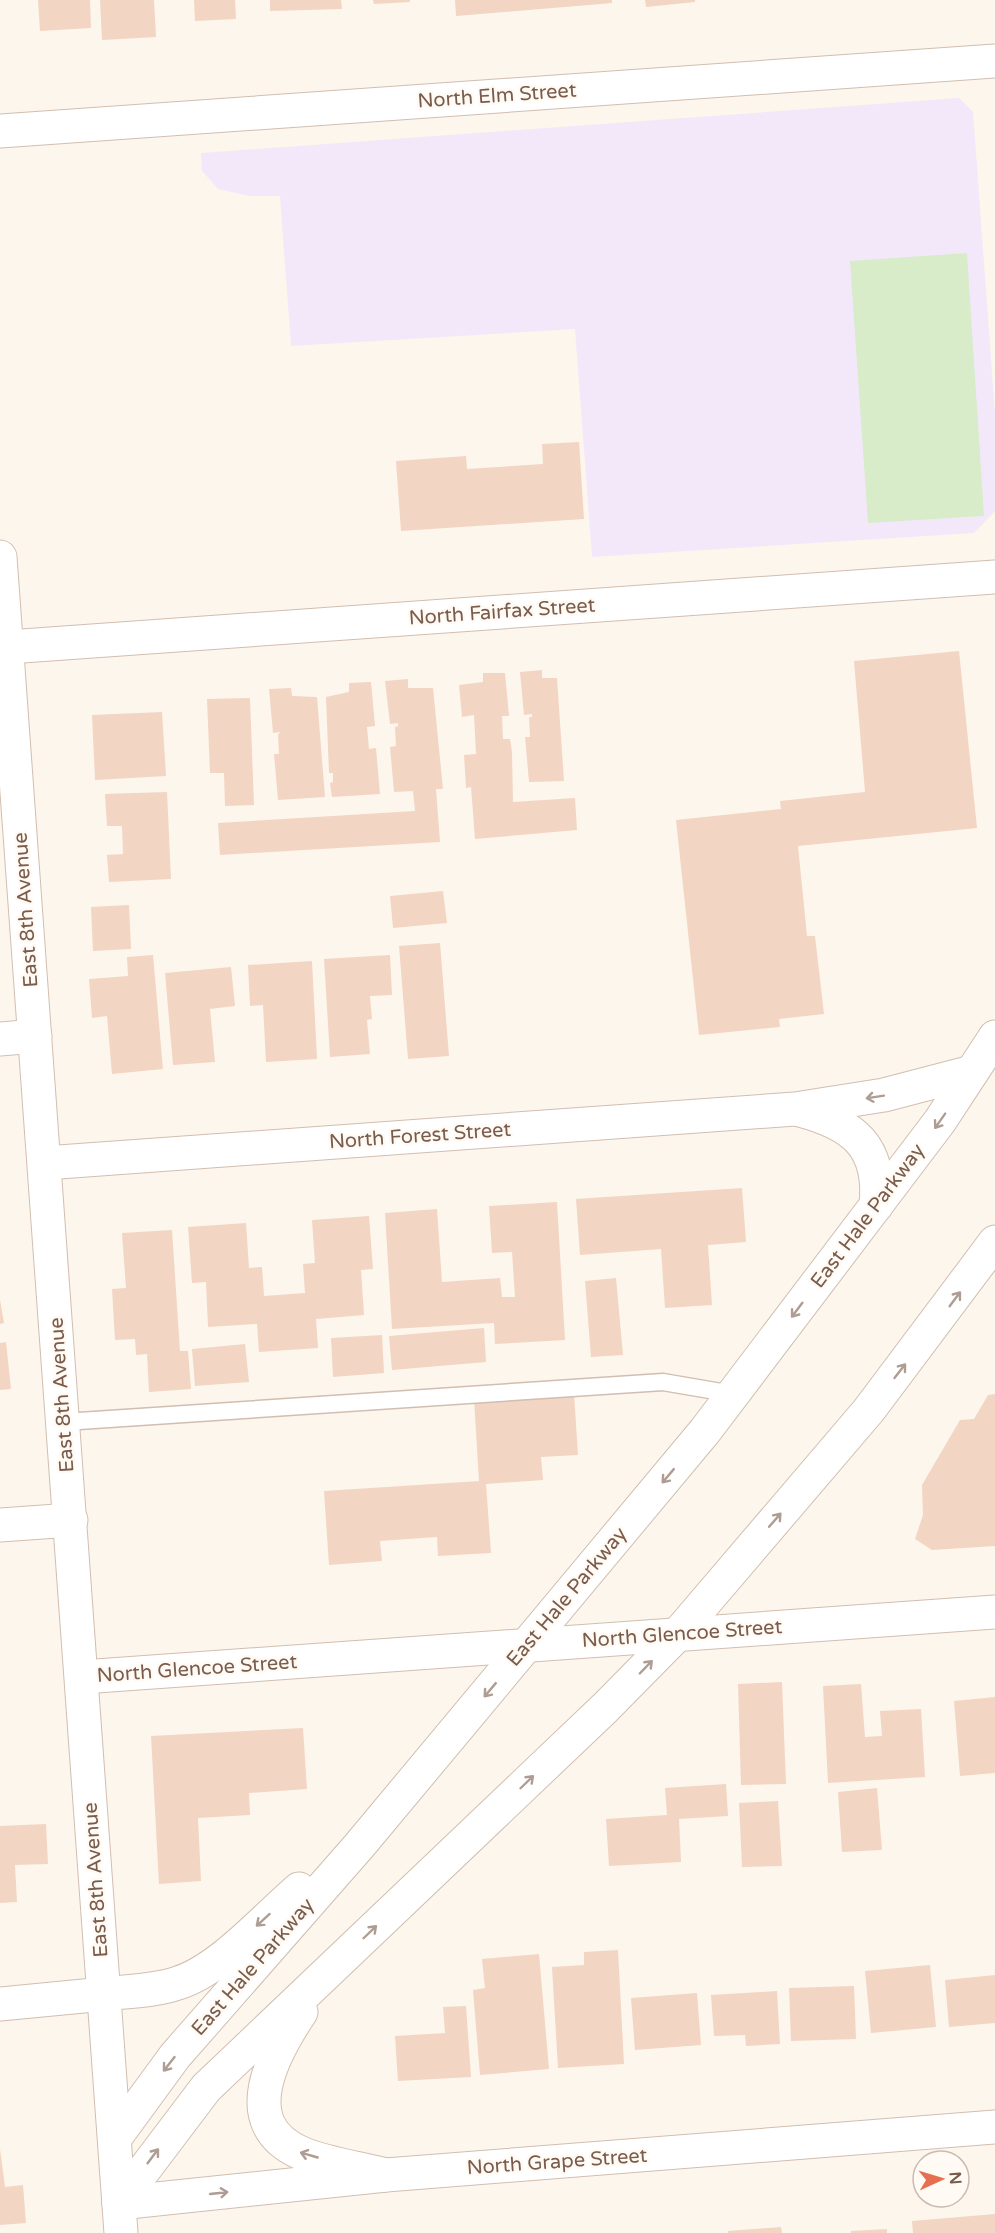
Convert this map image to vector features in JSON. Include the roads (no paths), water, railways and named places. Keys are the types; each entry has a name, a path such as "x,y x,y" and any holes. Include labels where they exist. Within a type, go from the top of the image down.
{"street":[{"name":"North Elm Street","path":"0,131 995,61"},
{"name":"East 8th Avenue","path":"0,557 9,647 9,801 35,1036 45,1163 120,2218"},
{"name":"North Fairfax Street","path":"9,647 995,577"},
{"path":"0,1039 35,1036"},
{"name":"East Hale Parkway","path":"115,2138 175,2056 359,1846 528,1645 733,1394 940,1121 995,1037"},
{"name":"North Forest Street","path":"45,1163 795,1109 884,1095 972,1072"},
{"name":"North Forest Street","path":"795,1109 828,1117 848,1129 865,1144 875,1166 878,1184 876,1206"},
{"path":"120,2218 206,2088 605,1708 677,1635 869,1410 995,1242"},
{"path":"0,1525 71,1520"},
{"name":"North Glencoe Street","path":"82,1677 995,1612"},
{"path":"0,2004 158,1988 194,1977 221,1959 300,1889 359,1846"},
{"path":"327,1973 288,2031 269,2068 264,2087 267,2123 282,2143 303,2154 386,2175"},
{"name":"North Grape Street","path":"120,2218 386,2175 995,2127"}],"lane":[{"path":"64,1422 663,1382 733,1394"}]}
